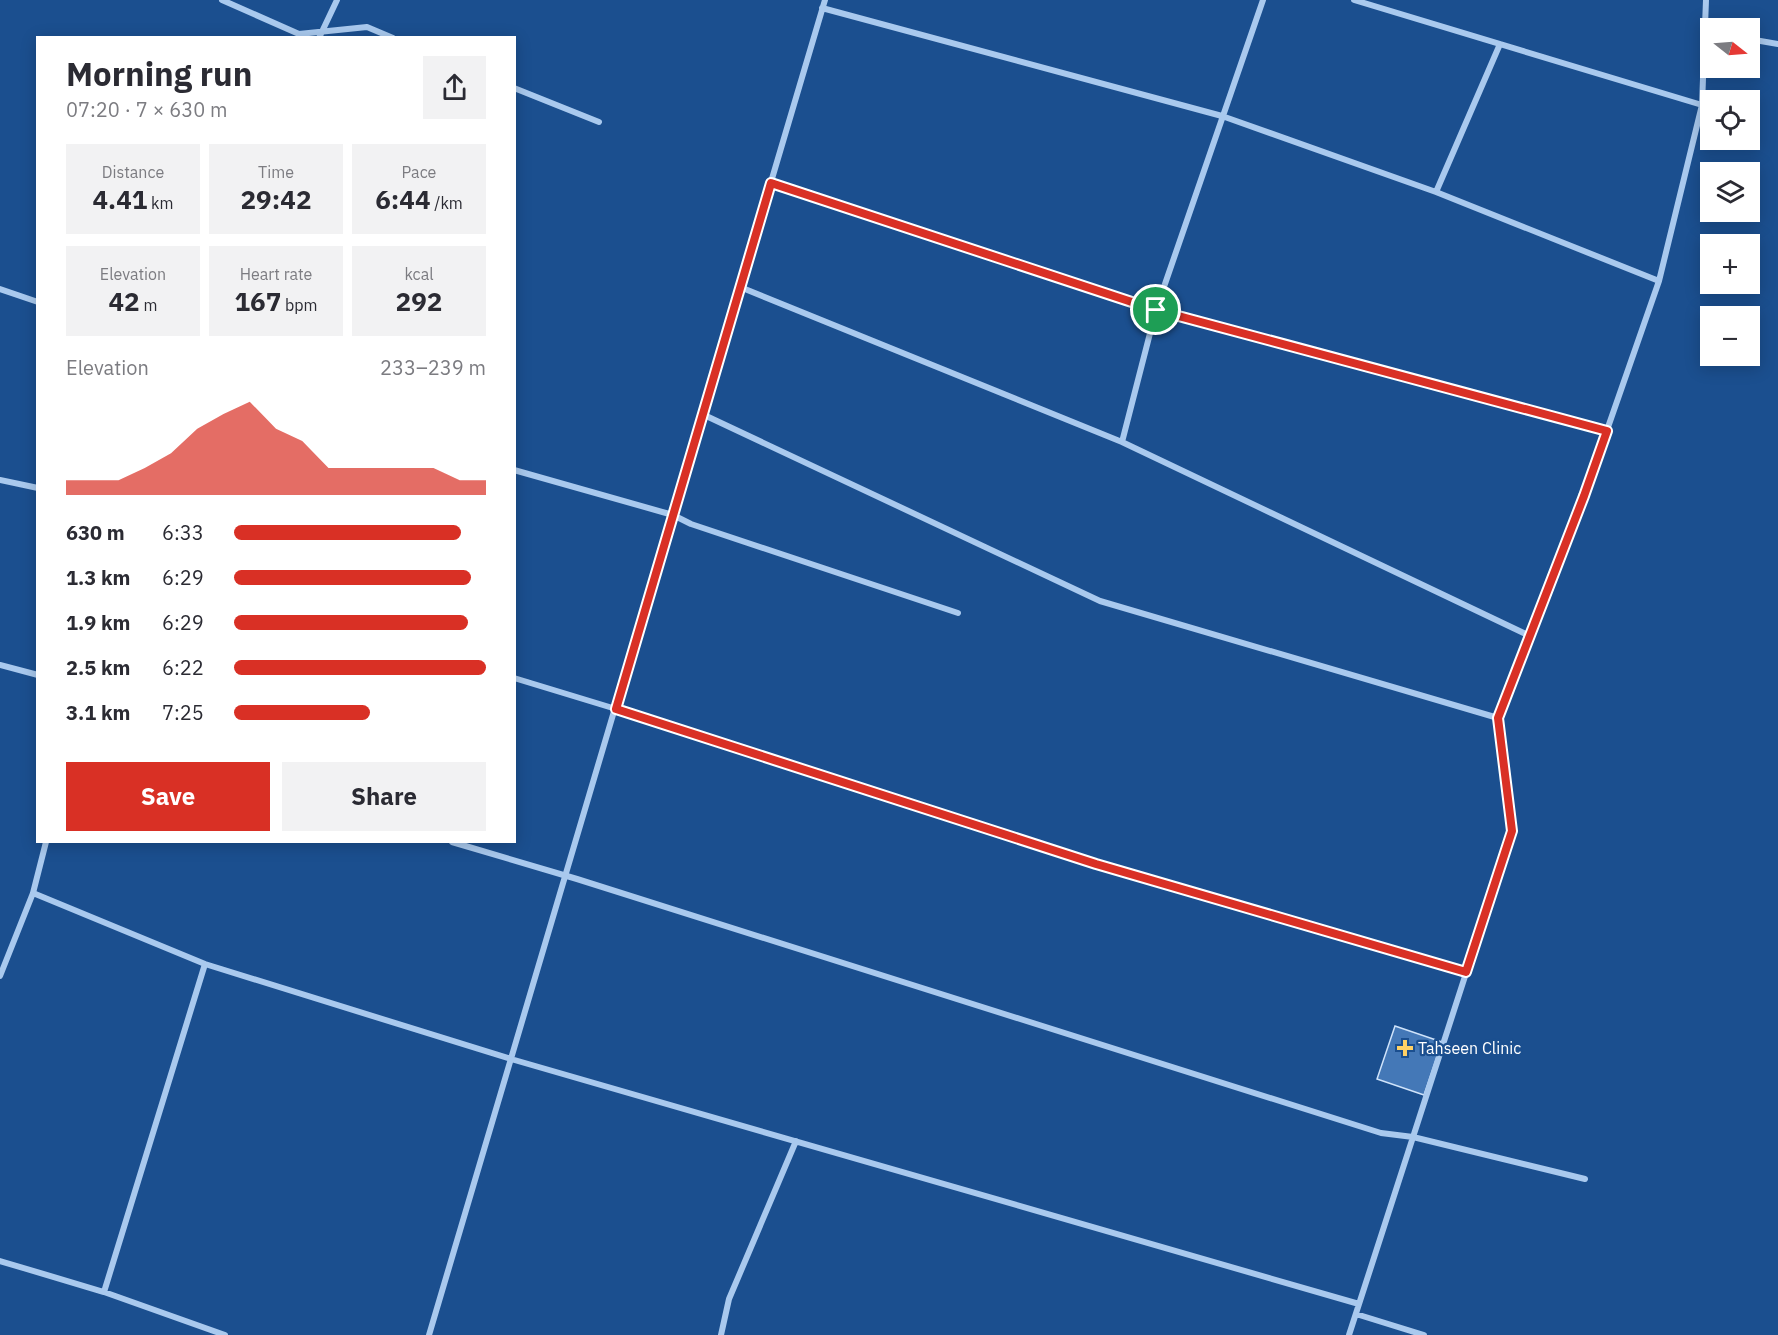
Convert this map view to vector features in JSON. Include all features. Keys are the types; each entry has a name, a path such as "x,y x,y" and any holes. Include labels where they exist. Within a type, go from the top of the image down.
{"street":[{"path":"222,0 299,34 320,35 367,27 388,36"},
{"path":"320,35 337,0"},
{"path":"429,1335 825,0"},
{"path":"1122,442 1156,310 1263,0"},
{"path":"1354,0 1700,104"},
{"path":"1706,0 1707,18"},
{"path":"822,8 1222,116 1436,192 1659,281"},
{"path":"1760,41 1778,44"},
{"path":"1436,192 1500,44"},
{"path":"516,88 599,122"},
{"path":"1349,1335 1512,831 1498,718 1584,496 1659,281 1700,113"},
{"path":"771,183 1156,310 1607,431"},
{"path":"740,287 1122,442 1530,636"},
{"path":"0,289 36,301"},
{"path":"702,414 1100,601 1498,718"},
{"path":"516,471 673,515 691,524 958,613"},
{"path":"0,480 36,488"},
{"path":"0,665 36,674"},
{"path":"516,679 1096,864 1466,972"},
{"path":"0,976 2,966 33,893 46,843"},
{"path":"455,843 1381,1133 1413,1137 1585,1179"},
{"path":"33,893 205,964 511,1059 1359,1304"},
{"path":"104,1293 205,964"},
{"path":"721,1335 729,1299 796,1141"},
{"path":"0,1261 104,1293 225,1335"},
{"path":"1356,1314 1424,1335"}],"building":[{"path":"1395,1026 1442,1042 1424,1095 1377,1079"}],"place":[{"name":"Tahseen Clinic","path":"1405,1048"}],"route":[{"path":"771,183 1156,310 1607,431 1498,718 1512,831 1466,972 1096,864 616,709 771,183"}]}
